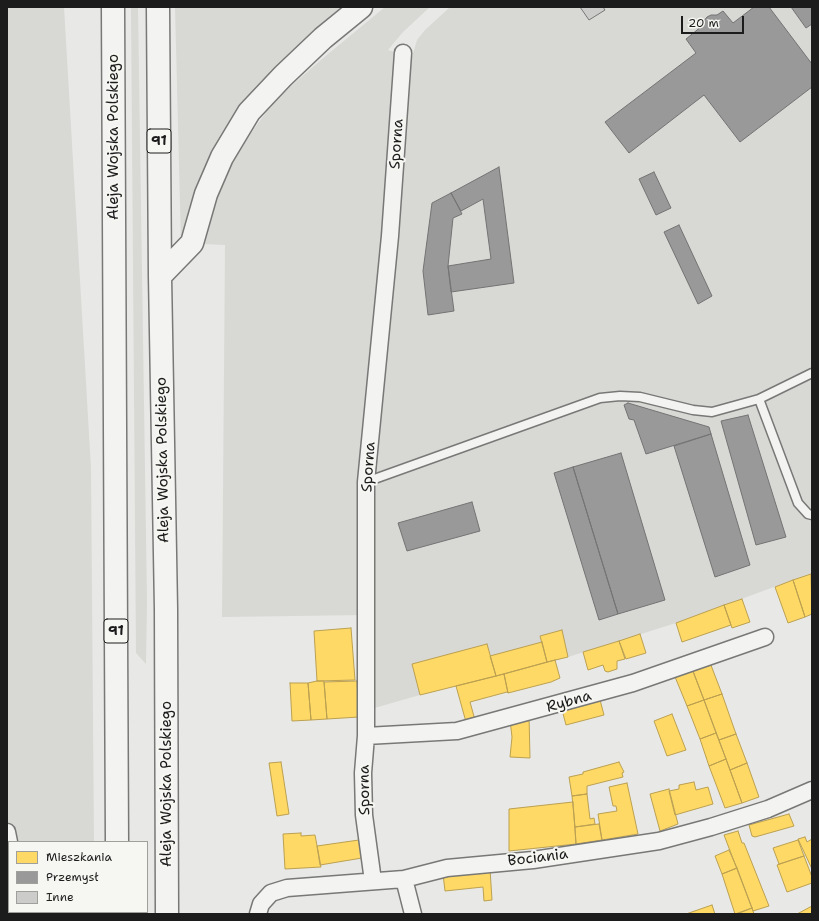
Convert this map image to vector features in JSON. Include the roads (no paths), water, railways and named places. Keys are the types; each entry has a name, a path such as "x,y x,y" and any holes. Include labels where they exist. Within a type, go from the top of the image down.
{"main road":[{"name":"Aleja Wojska Polskiego","path":"113,7 117,841"},
{"name":"Aleja Wojska Polskiego","path":"158,7 160,276 166,617 167,914"},
{"path":"160,276 192,243 206,194 222,157 249,112 289,70 323,38 361,7"}],"street":[{"name":"Sporna","path":"373,881 364,815 366,736 366,482 390,236 403,53"},
{"name":"Rybna","path":"366,736 457,731 633,684 765,637"},
{"name":"Bociania","path":"259,909 271,893 287,888 404,879 447,868 533,860 659,841 711,827 768,809 812,790"},
{"path":"404,879 413,914"}],"lane":[{"path":"366,482 600,398 620,396 640,397 693,410 712,412 759,399 812,373"},
{"path":"759,399 798,503 808,514 812,515"}]}
